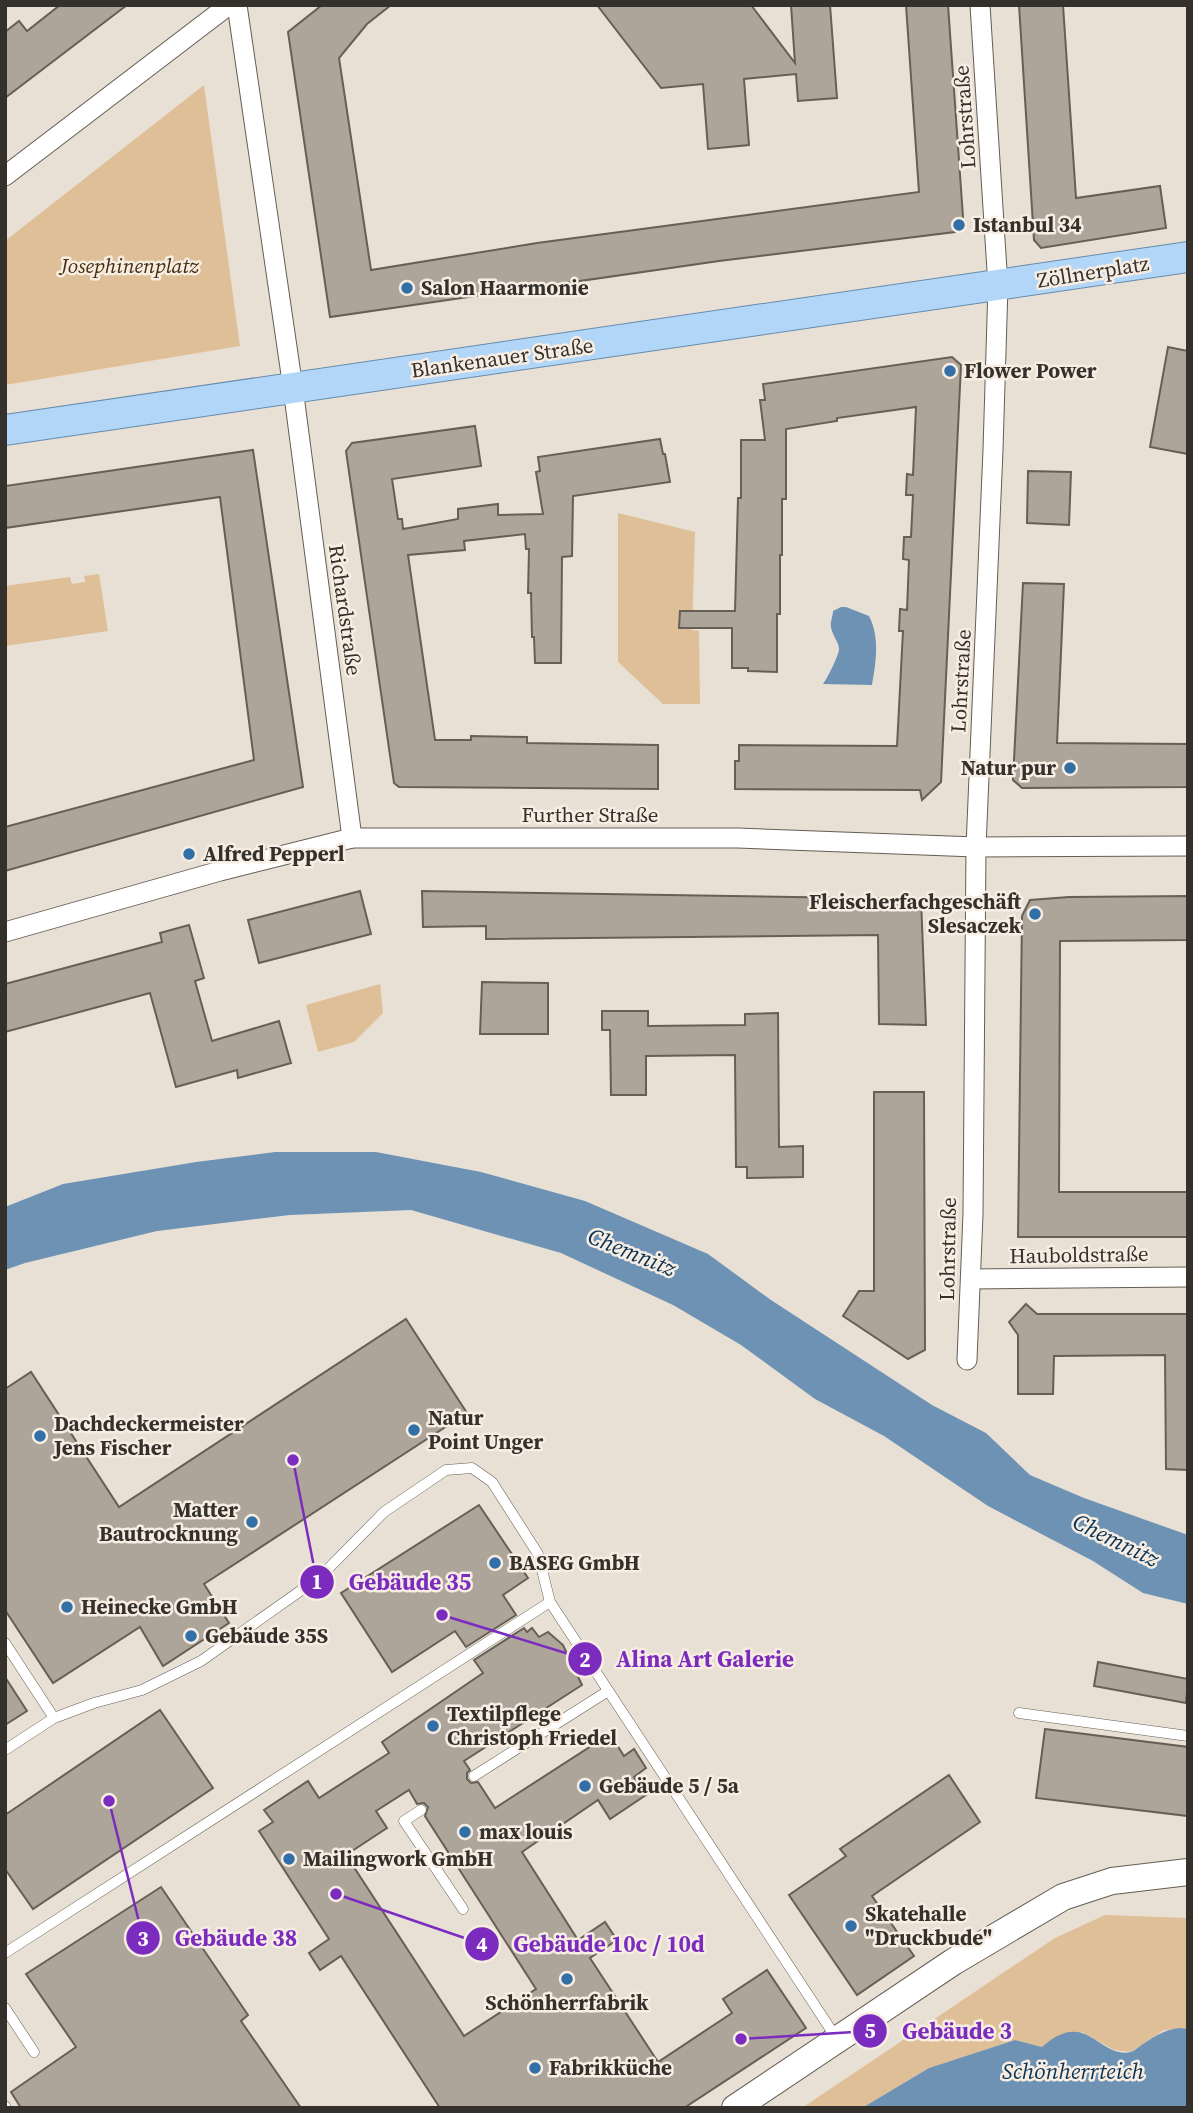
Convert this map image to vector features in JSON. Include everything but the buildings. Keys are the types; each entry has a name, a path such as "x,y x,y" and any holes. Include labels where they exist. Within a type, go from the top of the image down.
{"main road":[{"name":"Zöllnerplatz","path":"998,286 1188,257"},
{"name":"Blankenauer Straße","path":"5,430 998,286"},
{"path":"735,2108 953,1962 1063,1897 1112,1881 1188,1872"}],"street":[{"path":"5,176 229,5"},
{"path":"237,5 293,388"},
{"name":"Lohrstraße","path":"967,1360 971,1279 976,847 998,286 981,5"},
{"name":"Richardstraße","path":"293,388 352,838"},
{"name":"Further Straße","path":"5,932 220,871 352,838 738,838 976,847 1188,846"},
{"name":"Hauboldstraße","path":"971,1279 1188,1277"}],"lane":[{"path":"5,1750 54,1718 94,1703 142,1690 201,1661 320,1577 384,1512 446,1470 472,1468 492,1482 538,1554 550,1602 837,2039"},
{"path":"5,1953 550,1602"},
{"path":"5,1643 54,1718"},
{"path":"474,1776 608,1691"},
{"path":"1019,1713 1188,1736"},
{"path":"421,1810 404,1821 463,1909"},
{"path":"5,2008 34,2052"}],"green space":[{"name":"Josephinenplatz","path":"204,85 240,346 5,385 5,241"},
{"path":"618,513 695,532 692,630 699,631 700,704 663,704 618,662"},
{"path":"99,574 108,631 5,646 5,586 70,577 72,584 85,582 84,576"},
{"path":"380,984 383,1013 354,1042 318,1052 306,1005"},
{"path":"1105,1915 1188,1918 1188,2029 1164,2030 1131,2052 1114,2050 1082,2032 1042,2047 1015,2040 929,2068 862,2108 802,2108 1055,1938"}],"water":[{"path":"841,607 869,616 875,633 876,650 872,685 823,684 838,652 839,646 831,623 833,611"},
{"name":"Chemnitz","path":"275,1152 376,1152 481,1172 585,1201 708,1254 771,1300 932,1405 986,1433 1030,1475 1084,1498 1188,1535 1188,1604 1143,1593 1093,1561 988,1506 884,1436 815,1399 741,1345 673,1305 561,1253 411,1210 290,1215 157,1231 5,1270 5,1207 63,1184"},
{"name":"Schönherrteich","path":"1179,2028 1188,2029 1188,2108 862,2108 929,2068 1015,2040 1042,2047 1057,2036 1070,2032 1081,2033 1110,2049 1131,2052 1159,2034"}],"place":[{"name":"Istanbul 34","path":"959,225"},
{"name":"Salon Haarmonie","path":"407,288"},
{"name":"Flower Power","path":"950,371"},
{"name":"Natur pur","path":"1070,768"},
{"name":"Alfred Pepperl","path":"189,854"},
{"name":"Fleischerfachgeschäft Slesaczek","path":"1035,914"},
{"name":"Natur Point Unger","path":"414,1430"},
{"name":"Dachdeckermeister Jens Fischer","path":"40,1436"},
{"name":"Gebäude 35","path":"293,1460"},
{"name":"Matter Bautrocknung","path":"252,1522"},
{"name":"BASEG GmbH","path":"495,1563"},
{"name":"Heinecke GmbH","path":"67,1607"},
{"name":"Alina Art Galerie","path":"442,1615"},
{"name":"Gebäude 35S","path":"191,1636"},
{"name":"Textilpflege Christoph Friedel","path":"433,1726"},
{"name":"Gebäude 5 / 5a","path":"585,1786"},
{"name":"Gebäude 38","path":"109,1801"},
{"name":"max louis","path":"465,1832"},
{"name":"Mailingwork GmbH","path":"289,1859"},
{"name":"Gebäude 10c / 10d","path":"336,1894"},
{"name":"Skatehalle \"Druckbude\"","path":"851,1926"},
{"name":"Schönherrfabrik","path":"567,1979"},
{"name":"Gebäude 3","path":"741,2039"},
{"name":"Fabrikküche","path":"535,2068"}]}
